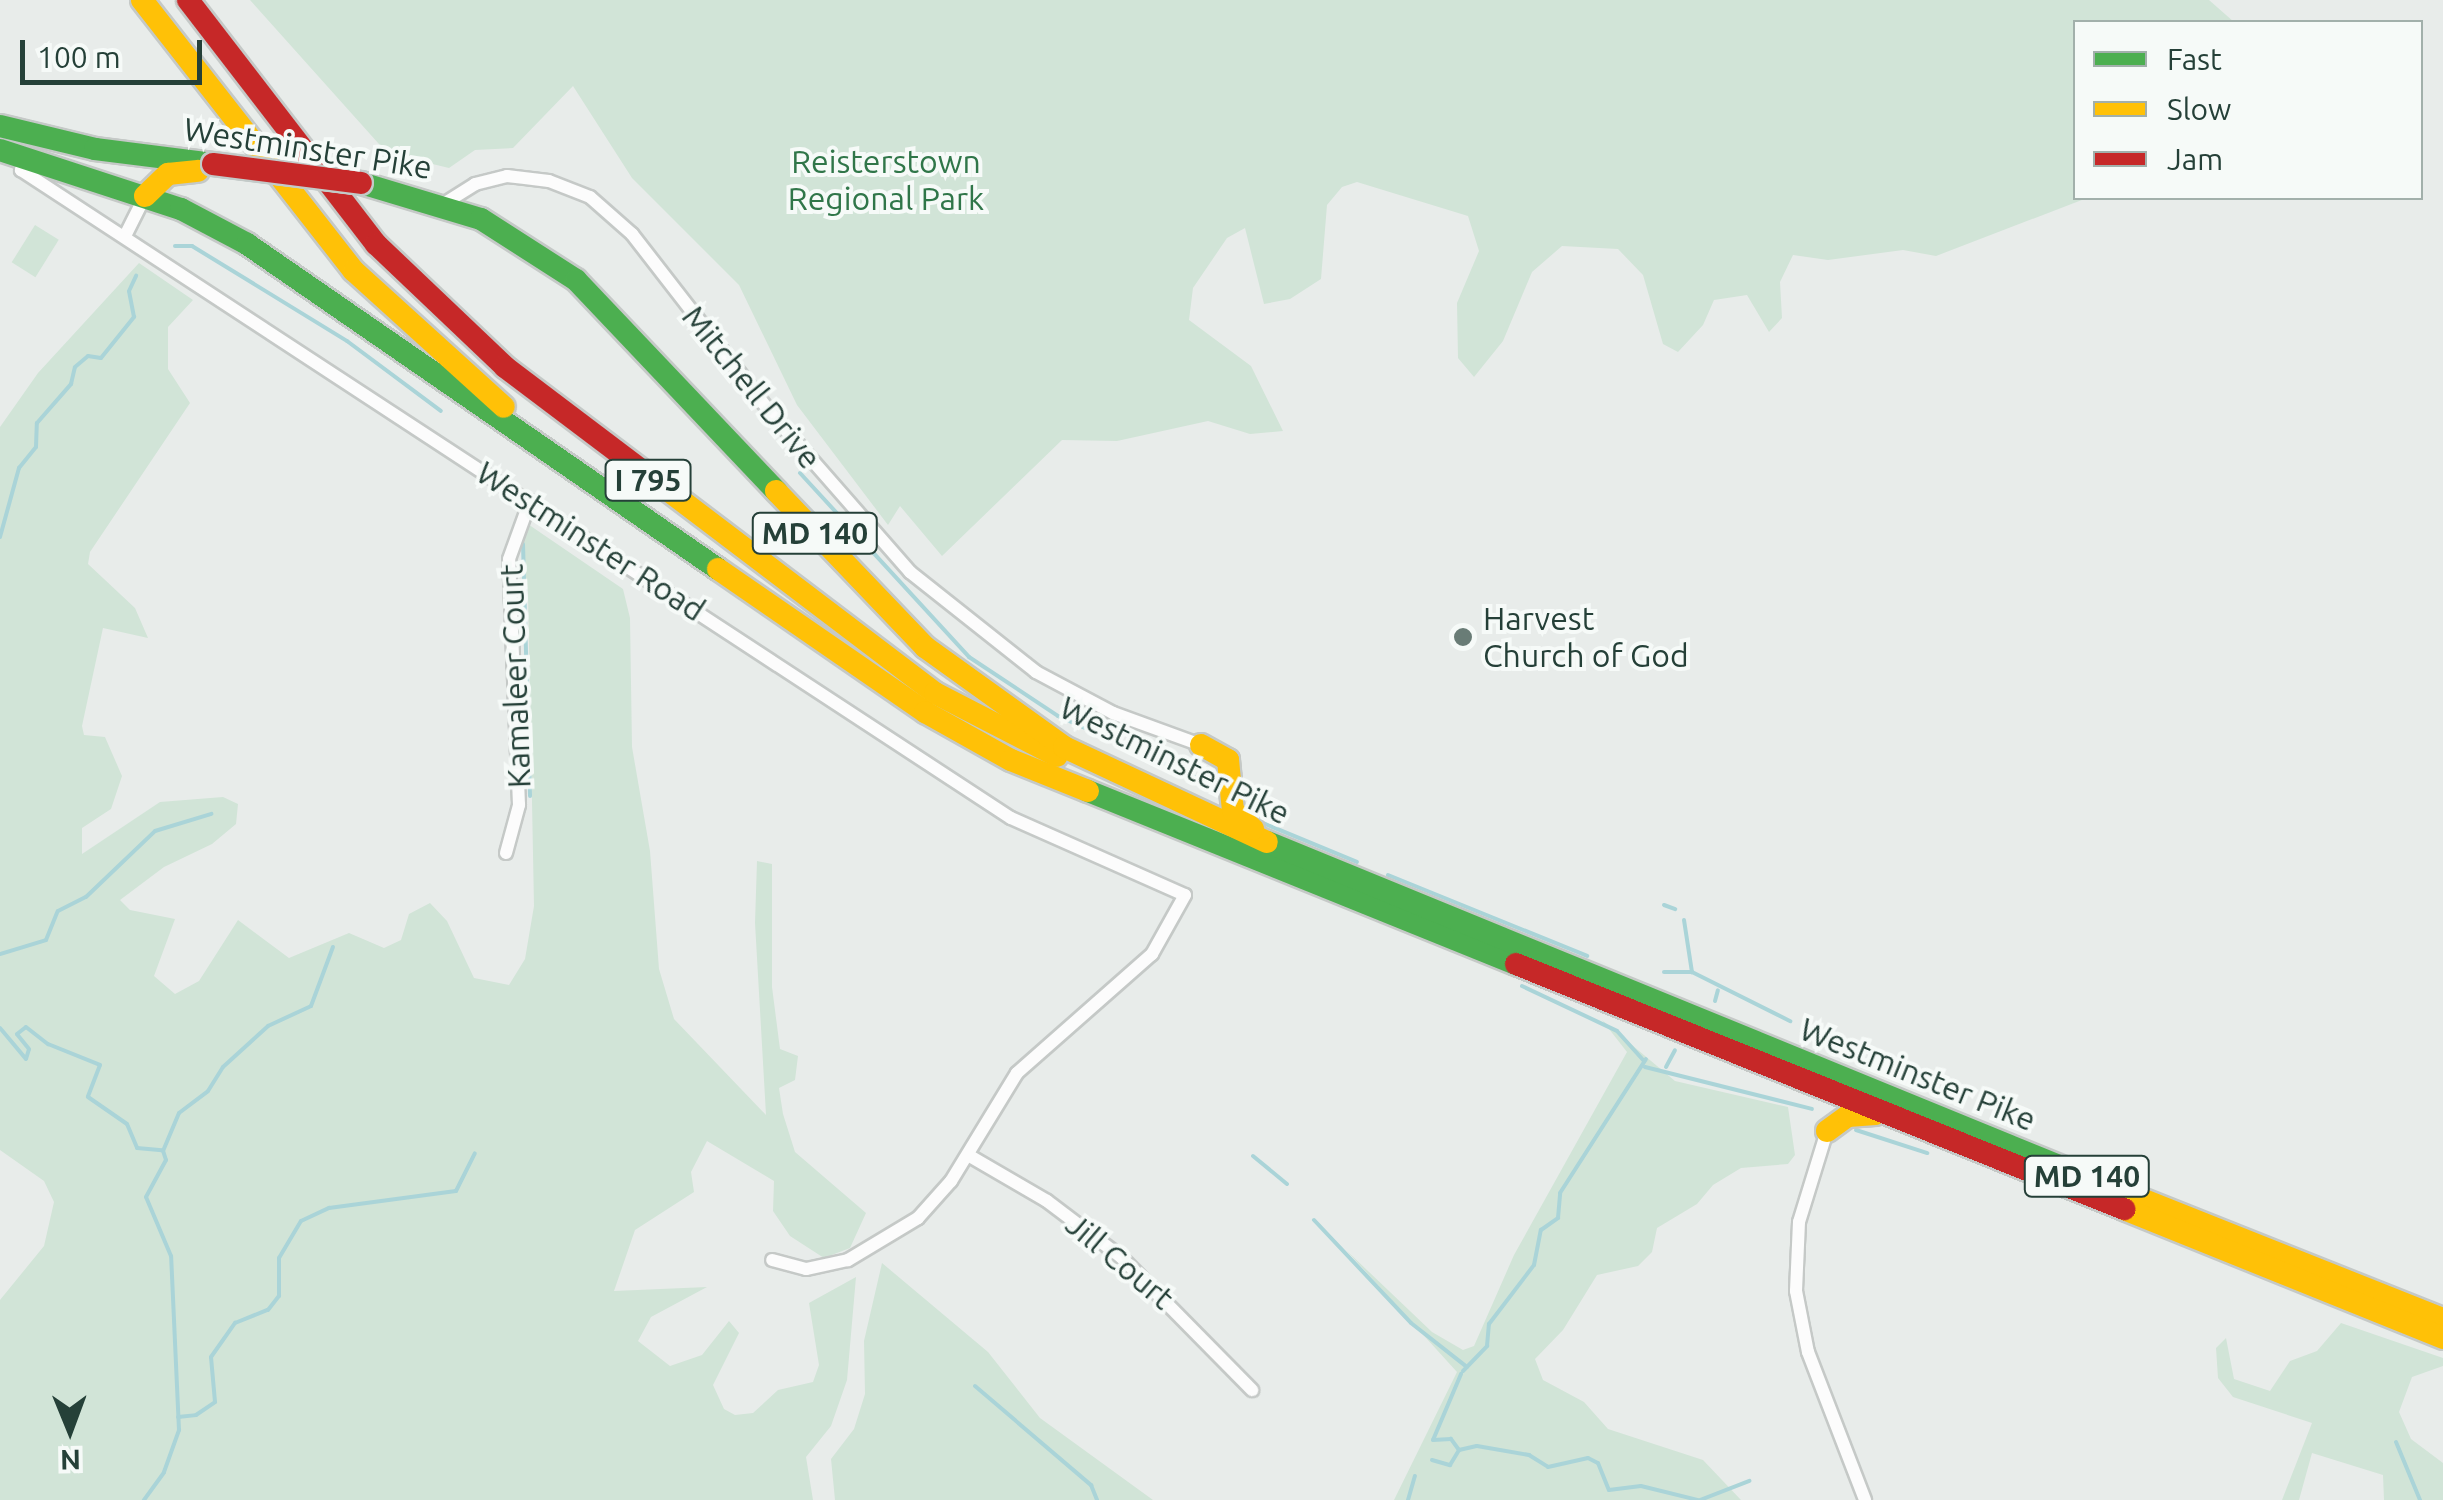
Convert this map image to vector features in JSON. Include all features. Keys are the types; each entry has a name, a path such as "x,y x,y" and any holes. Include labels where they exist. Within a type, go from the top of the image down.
{"highway":[{"name":"I 795","path":"142,0 397,316 490,396 744,582"},
{"name":"I 795","path":"188,0 376,244 521,380 935,693 1019,740 1217,821"},
{"name":"Westminster Pike","path":"0,126 95,149 445,203 516,238 576,280 894,616 960,676 1064,746 1276,846 2443,1318"},
{"path":"15,162 39,148 95,149"},
{"name":"Westminster Pike","path":"0,150 15,162 146,196 247,244 744,582 924,712 1011,760 1800,1082 2443,1338"},
{"path":"123,153 142,176 146,196"},
{"path":"146,196 168,174 217,168"},
{"path":"1200,745 1222,753 1232,766 1234,811 1276,846"},
{"path":"1800,1082 1823,1106 1827,1130 1848,1116 1884,1114"}],"street":[{"name":"Westminster Road","path":"15,162 1011,818 1185,895 1152,954 1016,1073 968,1154"},
{"name":"Mitchell Drive","path":"445,203 492,178 530,176 569,187 614,216 819,471 930,589 1000,647 1072,692 1200,745"},
{"path":"126,234 146,196"},
{"name":"Kamaleer Court","path":"506,853 520,805 509,559 530,501"},
{"path":"1827,1130 1799,1222 1796,1291 1808,1352 1865,1500"},
{"path":"772,1260 820,1267 871,1249 918,1218 968,1154"},
{"name":"Jill Court","path":"968,1154 1047,1201 1121,1256 1252,1390"}],"green space":[{"name":"Reisterstown Regional Park","path":"250,0 2209,0 2232,20 2073,20 2073,200 2082,200 1936,256 1903,250 1828,260 1793,255 1780,282 1782,318 1769,332 1747,295 1714,300 1703,325 1678,352 1663,344 1643,275 1618,249 1562,246 1532,272 1503,341 1474,377 1458,358 1457,303 1479,251 1468,216 1357,182 1342,187 1327,205 1321,279 1290,299 1264,304 1245,228 1227,238 1193,288 1189,320 1251,366 1283,431 1250,434 1208,421 1117,441 1062,440 942,556 900,506 888,525 797,405 739,285 632,178 573,86 513,148 475,150 449,168 387,153"},
{"path":"35,225 59,240 35,277 12,262"},
{"path":"139,263 193,300 168,327 168,369 190,403 90,552 88,564 135,608 148,638 103,628 82,726 84,735 105,737 122,776 111,809 82,828 82,854 160,802 223,797 238,804 236,824 212,844 164,867 120,900 130,910 175,919 154,976 175,994 199,981 238,920 289,958 349,933 384,948 401,940 409,914 430,903 447,921 474,978 509,985 525,959 534,906 528,593 519,518 623,589 630,618 632,747 650,851 659,969 674,1019 766,1115 755,923 757,861 772,864 772,987 780,1049 798,1056 795,1080 779,1088 783,1114 795,1152 866,1213 850,1248 824,1258 790,1236 773,1211 774,1181 707,1141 691,1172 694,1192 635,1230 614,1291 707,1287 651,1317 638,1341 670,1366 702,1355 729,1321 739,1333 713,1385 724,1409 735,1415 753,1413 778,1390 813,1382 819,1365 809,1303 856,1277 847,1380 831,1426 806,1457 813,1500 0,1500 0,1300 44,1246 54,1202 44,1181 0,1150 0,427 38,373"},
{"path":"1602,1020 1675,1081 1788,1107 1795,1155 1788,1164 1741,1168 1713,1185 1697,1204 1657,1228 1652,1252 1638,1266 1597,1275 1563,1330 1535,1359 1543,1380 1584,1402 1608,1429 1703,1460 1741,1500 1394,1500 1457,1372 1347,1251 1432,1332 1463,1350 1474,1346 1514,1255 1627,1052"},
{"path":"882,1263 988,1352 1040,1418 1153,1500 835,1500 831,1459 854,1429 865,1394 864,1341"},
{"path":"2341,1323 2443,1358 2443,1366 2412,1377 2399,1412 2411,1439 2443,1463 2443,1500 2384,1500 2383,1475 2312,1453 2299,1500 2282,1500 2312,1423 2233,1397 2218,1378 2216,1348 2226,1338 2234,1379 2270,1391 2290,1361 2317,1351"}],"waterway":[{"path":"175,246 192,246 347,341 441,411"},
{"path":"0,537 19,468 36,447 37,423 71,384 75,367 88,356 101,358 134,317 129,291 136,276"},
{"path":"800,473 969,657 1058,716 1210,784"},
{"path":"523,544 530,796"},
{"path":"0,954 46,940 58,911 86,897 155,831 211,814"},
{"path":"1258,821 1357,862"},
{"path":"1388,875 1587,956"},
{"path":"1664,905 1675,909"},
{"path":"1684,920 1692,972"},
{"path":"163,1151 179,1113 208,1091 223,1067 268,1026 311,1006 333,947"},
{"path":"1664,972 1692,972 1790,1021"},
{"path":"1522,986 1617,1031 1644,1061"},
{"path":"1715,1001 1718,990"},
{"path":"0,1028 26,1059 29,1049 17,1034 26,1027 48,1044 100,1065 88,1097 127,1124 137,1148 162,1150"},
{"path":"1666,1067 1675,1050"},
{"path":"1463,1371 1487,1346 1489,1324 1534,1265 1541,1230 1558,1218 1560,1193 1646,1059"},
{"path":"1645,1067 1812,1109"},
{"path":"1856,1130 1927,1153"},
{"path":"144,1500 164,1472 179,1430 171,1256 146,1197 166,1160 163,1151"},
{"path":"178,1417 196,1415 215,1402 211,1357 235,1323 268,1310 279,1296 279,1258 301,1221 329,1208 456,1191 475,1153"},
{"path":"1253,1156 1287,1184"},
{"path":"1314,1220 1411,1323 1467,1367"},
{"path":"1459,1450 1451,1439 1433,1440 1461,1374"},
{"path":"975,1386 1091,1485 1097,1500"},
{"path":"2396,1442 2420,1500"},
{"path":"1432,1460 1450,1465 1459,1450 1477,1446 1529,1455 1548,1467 1588,1458 1598,1463 1609,1490 1641,1486 1698,1500"},
{"path":"1408,1500 1415,1476"},
{"path":"1700,1500 1749,1481"}],"traffic: fast":[{"path":"0,126 95,149 213,164"},
{"path":"0,150 181,209 247,244 718,569"},
{"path":"361,183 481,219 576,280 776,491"},
{"path":"1088,791 1516,964"},
{"path":"1267,842 2071,1171"}],"traffic: slow":[{"path":"142,0 354,271 504,407"},
{"path":"145,196 168,174 198,171"},
{"path":"653,479 935,693 1057,756"},
{"path":"776,491 925,647 1064,747 1267,842"},
{"path":"718,569 925,712 1011,760 1088,791"},
{"path":"1201,745 1228,760 1233,811 1253,829"},
{"path":"1827,1131 1848,1116 1875,1114"},
{"path":"2071,1171 2443,1319"},
{"path":"2124,1209 2443,1338"}],"traffic: jam":[{"path":"188,0 376,244 505,367 653,479"},
{"path":"213,164 361,183"},
{"path":"1516,964 2124,1209"}],"place":[{"name":"Harvest Church of God","path":"1463,637"}]}
